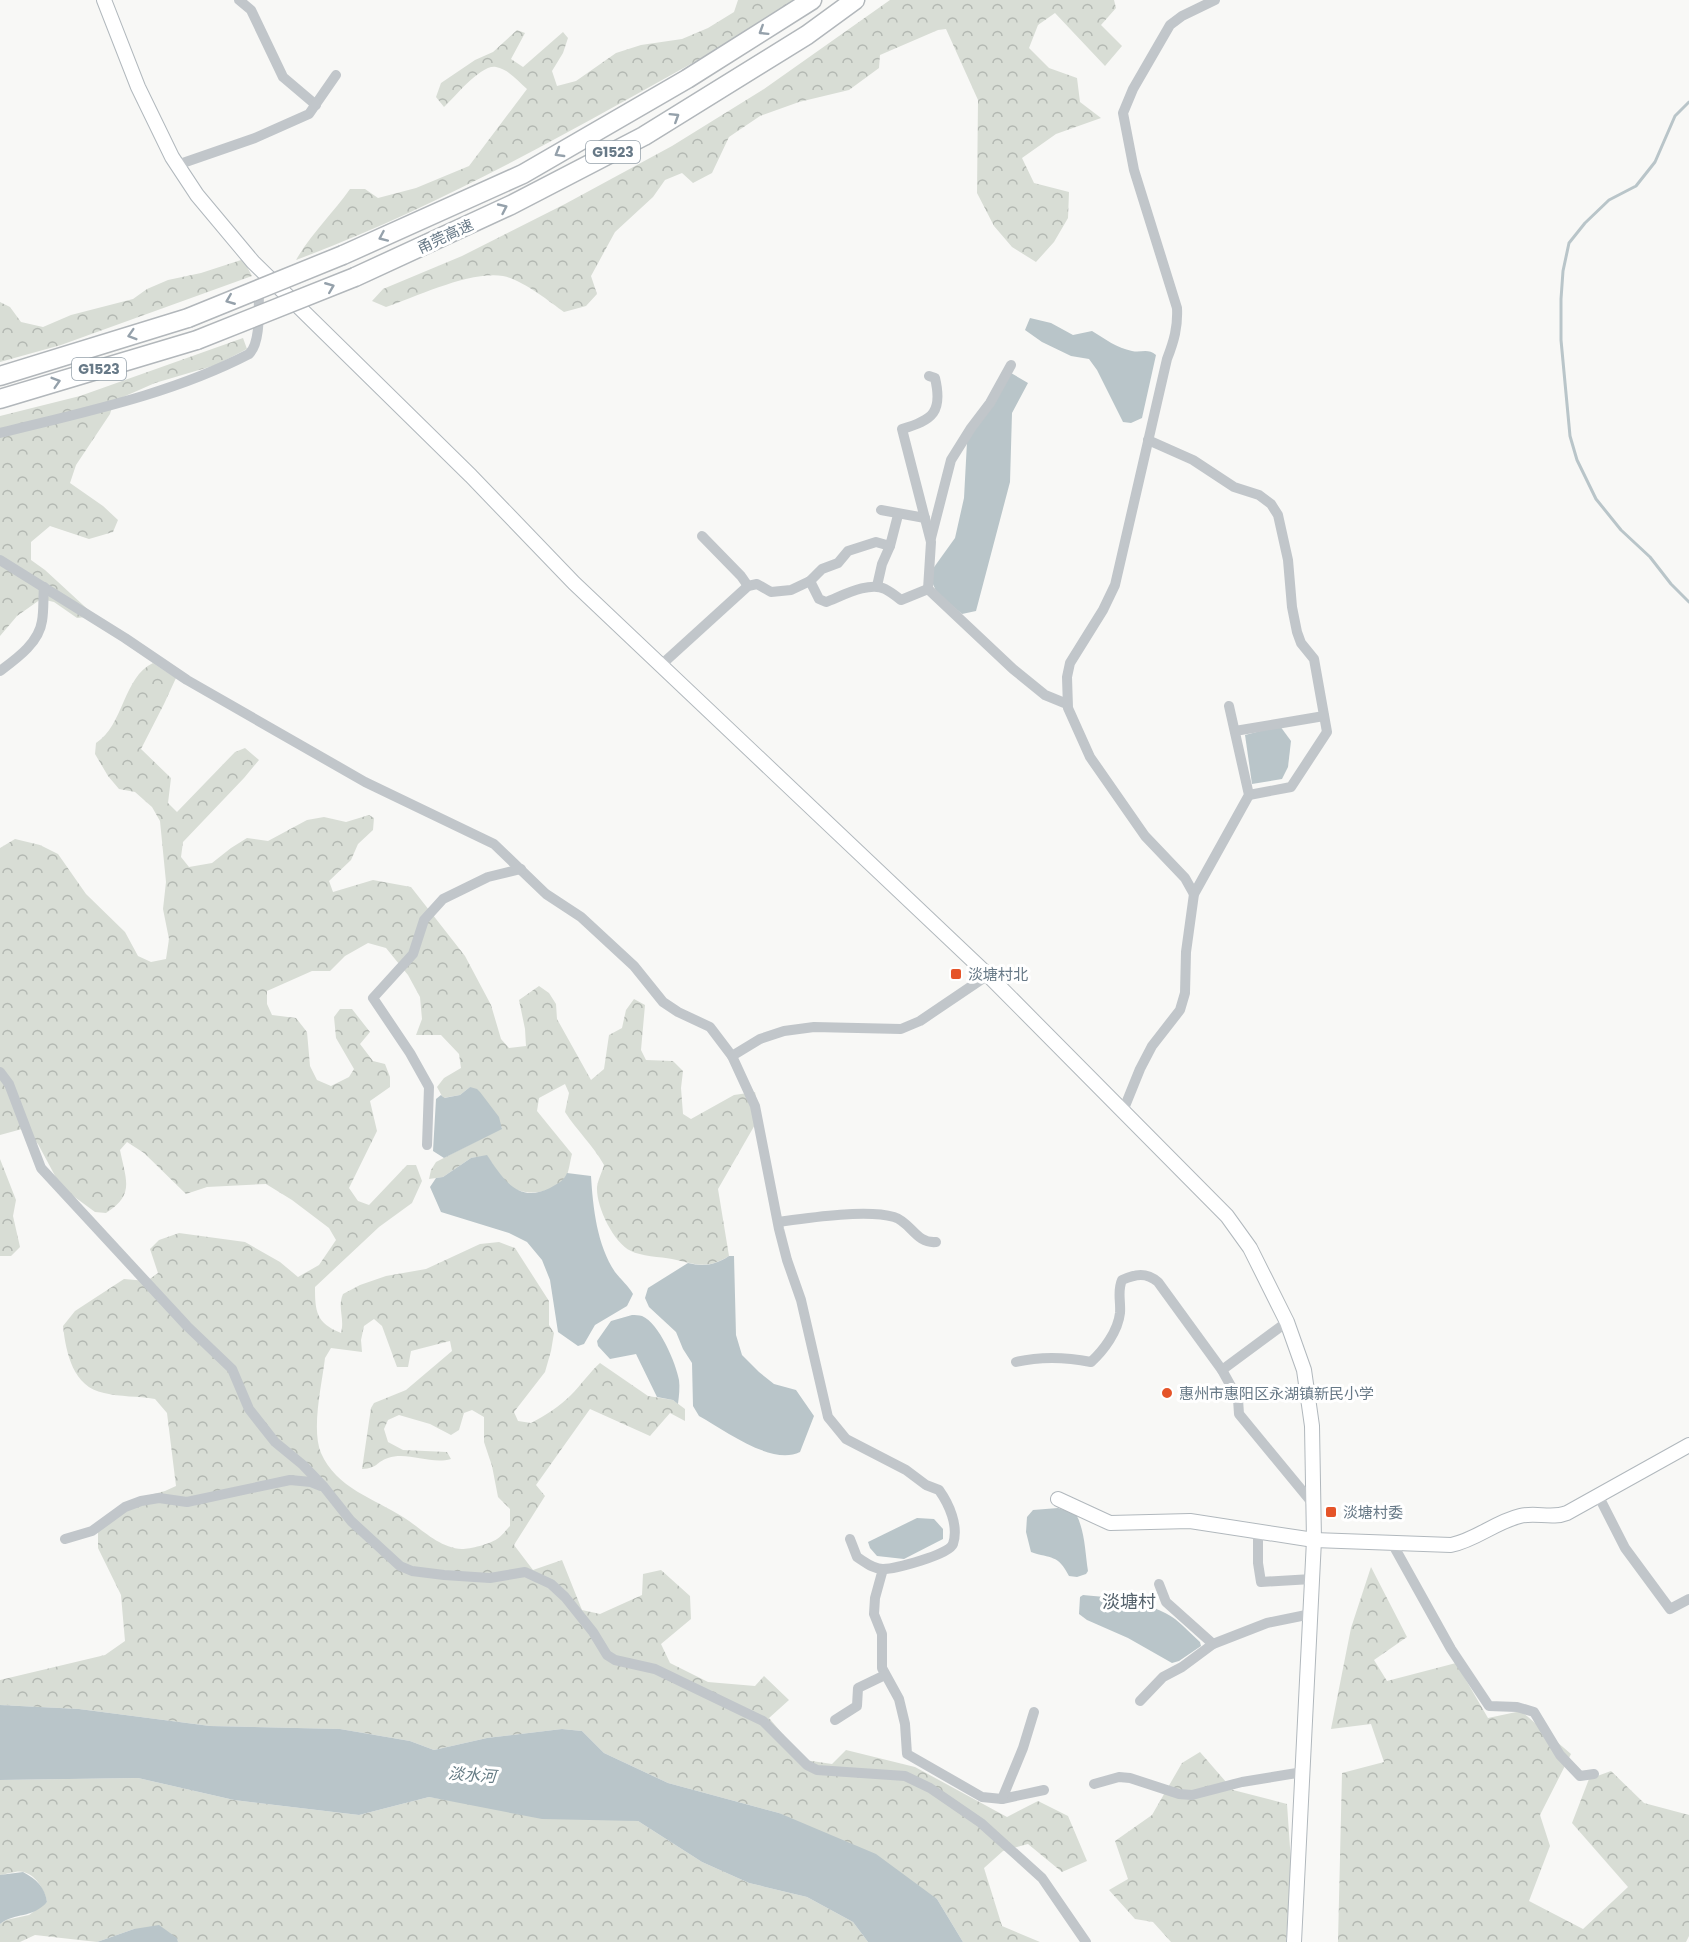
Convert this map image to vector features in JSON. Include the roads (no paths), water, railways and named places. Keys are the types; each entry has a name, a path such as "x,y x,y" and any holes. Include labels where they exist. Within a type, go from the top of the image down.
{"highway":[{"name":"甬莞高速","path":"0,376 188,318 343,255 523,174 687,79 812,0"},
{"name":"甬莞高速","path":"0,399 197,340 355,277 511,205 644,136 807,35 855,0"}],"main road":[{"path":"104,0 149,113 177,165 208,208 260,269 471,476 574,583 988,975 1232,1223 1256,1258 1287,1322 1300,1358 1309,1398 1313,1435 1314,1540 1294,1942"},
{"path":"1058,1499 1110,1523 1190,1521 1314,1540 1457,1544 1504,1521 1521,1516 1563,1515 1689,1445"}],"street":[{"path":"239,0 250,10 283,77 316,105"},
{"path":"1194,894 1185,878 1144,836 1090,757 1067,704 1066,677 1070,663 1103,610 1115,585 1178,322 1177,308 1134,170 1123,113 1133,89 1170,25 1182,16 1215,0"},
{"path":"177,165 292,123 309,114 336,75"},
{"path":"0,433 196,379 249,354 255,348 260,269"},
{"path":"928,589 931,542 951,460 971,428 990,404 1011,365"},
{"path":"929,376 935,378 937,389 938,400 935,410 924,422 902,429 931,542"},
{"path":"1148,440 1193,460 1233,487 1259,495 1271,504 1278,515 1288,560 1292,607 1297,632 1301,643 1314,659 1327,732 1291,787 1249,795"},
{"path":"881,510 925,518"},
{"path":"877,586 898,514"},
{"path":"702,536 748,586"},
{"path":"660,666 748,586 757,584 771,592 791,590 810,581 822,569 838,563 848,551 876,542 890,546"},
{"path":"0,560 187,680 365,782 494,844 546,894 581,917 634,966 663,1002 678,1012 711,1026 732,1056 755,1106 778,1222 787,1260 804,1311 828,1417 846,1439 906,1470 926,1485 939,1490 951,1514 954,1533 951,1548 926,1559 883,1569 871,1566 857,1557 850,1539"},
{"path":"810,581 819,598 826,602 868,587 877,586 885,589 901,600 928,589"},
{"path":"0,671 19,657 40,629 43,619 44,587"},
{"path":"928,589 1029,682 1045,695 1067,704"},
{"path":"1123,1111 1152,1046 1180,1010 1185,993 1186,952 1194,894 1249,795 1229,706"},
{"path":"1235,731 1324,716"},
{"path":"427,1145 429,1087 410,1053 373,999 375,994 413,954 424,920 443,899 488,877 521,869"},
{"path":"732,1056 760,1039 784,1031 814,1028 901,1029 920,1021 988,975"},
{"path":"0,1072 9,1084 41,1168 187,1326 232,1369 249,1410 275,1442 303,1465 351,1521 400,1566 444,1575 490,1578 525,1572 552,1584 565,1597 593,1632 607,1655 615,1660 655,1669 763,1721 807,1765 816,1770 905,1776 930,1788 981,1823 1042,1878 1086,1942"},
{"path":"778,1222 816,1217 882,1215 897,1218 915,1235 929,1243 936,1242"},
{"path":"1016,1362 1035,1358 1062,1357 1091,1362 1100,1353 1116,1328 1120,1313 1119,1286 1122,1280 1135,1275 1150,1276 1158,1282 1222,1370 1238,1399 1239,1414 1314,1505"},
{"path":"1222,1370 1287,1322"},
{"path":"65,1539 92,1531 125,1506 141,1501 159,1498 187,1502 290,1480 311,1482 324,1487"},
{"path":"1598,1495 1625,1548 1670,1609 1689,1599"},
{"path":"1258,1531 1258,1563 1261,1582 1312,1579"},
{"path":"1392,1543 1451,1649 1489,1706 1517,1707 1534,1712 1560,1755 1580,1776 1594,1774"},
{"path":"883,1569 875,1598 874,1614 882,1634 880,1660 885,1675 899,1699 905,1724 907,1754 982,1797 1002,1799 1044,1790"},
{"path":"1159,1584 1166,1602 1214,1644"},
{"path":"1140,1701 1163,1677 1182,1667 1214,1644 1267,1623 1311,1614"},
{"path":"835,1720 857,1706 858,1689 885,1675"},
{"path":"1002,1799 1023,1748 1034,1712"},
{"path":"1094,1784 1119,1777 1130,1778 1179,1794 1192,1795 1242,1782 1303,1772"}],"water":[{"path":"1030,318 1051,323 1073,335 1092,331 1121,348 1156,355 1142,418 1131,423 1123,422 1097,370 1089,359 1071,356 1042,342 1025,330"},
{"path":"1011,373 1028,383 1012,413 1010,482 976,611 962,614 937,593 932,582 932,570 955,538 964,498 967,442"},
{"path":"1280,726 1291,741 1288,767 1282,779 1252,784 1245,735"},
{"path":"470,1087 480,1092 499,1117 502,1129 444,1158 433,1151 436,1099 441,1095 444,1098 460,1095"},
{"path":"487,1155 499,1173 512,1186 529,1193 550,1188 562,1180 567,1173 591,1176 595,1213 604,1250 615,1272 633,1294 627,1306 595,1325 584,1344 578,1346 558,1332 550,1280 542,1260 527,1242 509,1233 441,1212 430,1187 436,1178 443,1177 471,1158"},
{"path":"734,1256 736,1335 742,1355 774,1384 796,1390 814,1416 800,1452 788,1455 762,1450 699,1416 693,1406 692,1363 676,1332 649,1307 645,1298 648,1288 688,1263 709,1264"},
{"path":"632,1315 642,1316 648,1320 666,1344 679,1380 678,1404 673,1400 657,1397 636,1354 610,1359 598,1346 597,1341 611,1321"},
{"path":"1058,1508 1076,1514 1079,1521 1088,1571 1086,1574 1077,1577 1069,1576 1057,1561 1031,1552 1026,1532 1027,1517 1033,1510"},
{"path":"917,1518 934,1519 943,1529 943,1539 904,1559 877,1556 870,1548 868,1542"},
{"path":"1083,1595 1118,1599 1155,1608 1178,1622 1200,1642 1201,1646 1179,1661 1172,1663 1079,1614 1080,1597"},
{"name":"淡水河","path":"0,1705 79,1709 210,1726 340,1729 410,1741 434,1750 487,1738 562,1729 582,1731 604,1753 668,1783 779,1813 876,1854 937,1899 963,1942 868,1942 853,1922 807,1897 749,1883 702,1862 638,1821 542,1819 429,1797 359,1815 234,1800 138,1778 0,1780"},
{"path":"23,1872 39,1884 47,1902 35,1911 0,1924 0,1875"},
{"path":"159,1925 177,1938 178,1942 97,1942 134,1929"}],"waterway":[{"path":"1689,102 1675,116 1655,162 1636,186 1609,200 1585,223 1569,243 1563,271 1561,299 1561,340 1570,436 1577,460 1596,499 1621,530 1650,557 1671,584 1689,602"}],"place":[{"name":"淡塘村北","path":"956,974"},
{"name":"惠州市惠阳区永湖镇新民小学","path":"1167,1393"},
{"name":"淡塘村委","path":"1331,1512"}],"district":[{"name":"淡塘村","path":"1129,1601"}]}
